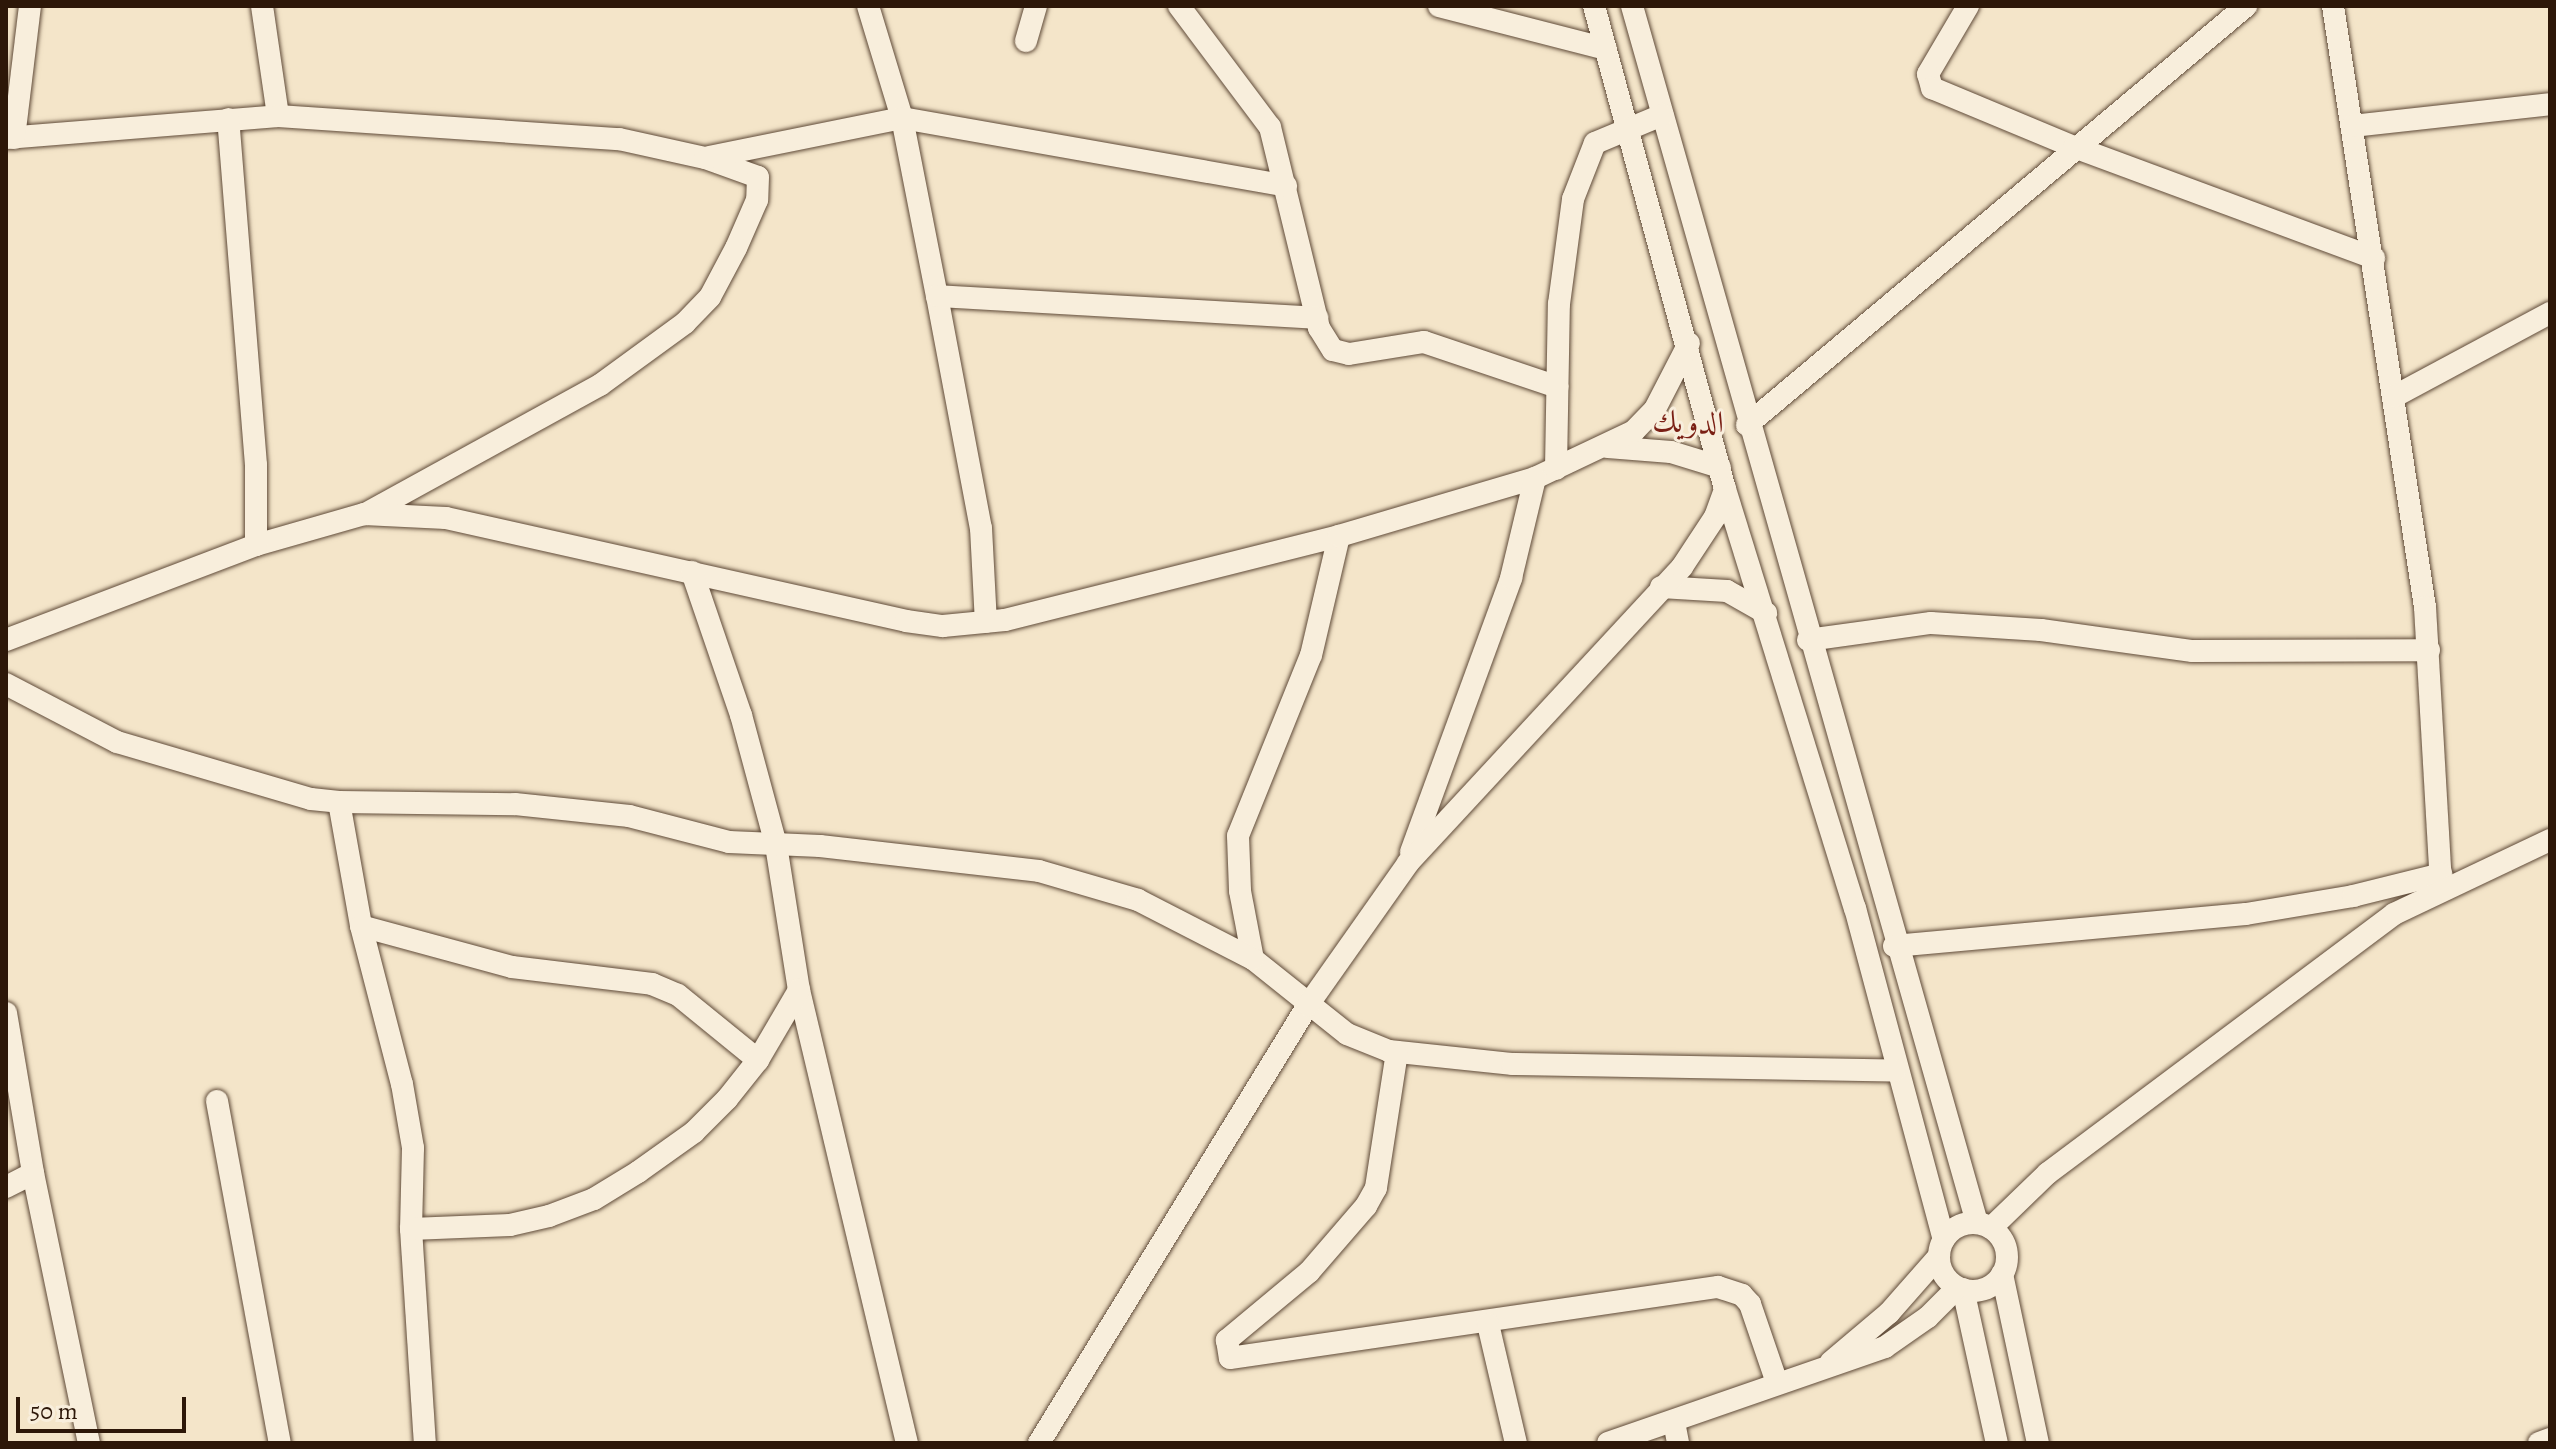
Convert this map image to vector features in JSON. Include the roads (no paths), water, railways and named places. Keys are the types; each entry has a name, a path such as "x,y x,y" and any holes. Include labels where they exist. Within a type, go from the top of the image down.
{"street":[{"path":"6,640 256,545 364,514 600,385 701,307 736,248 761,186 754,172 619,139 278,116 10,138 30,6"},
{"path":"262,6 278,116"},
{"path":"868,6 902,118 937,296 981,528 986,622"},
{"path":"1026,41 1036,6"},
{"path":"1179,6 1264,116 1286,186 1317,318 1338,353 1424,342 1558,387"},
{"path":"1439,6 1606,49"},
{"path":"1594,6 1689,343 1725,489 1766,613 1855,908 1941,1247 1946,1278 1960,1289 1997,1443"},
{"path":"1968,6 1928,74 1932,88 2074,147 2374,258"},
{"path":"1747,425 1925,280 2074,147 2246,6"},
{"path":"2333,6 2395,396 2429,650 2441,881"},
{"path":"1639,10 1662,115 1894,946 1984,1226 2006,1250 2002,1274 2038,1443"},
{"path":"2352,126 2550,104"},
{"path":"1556,469 1560,289 1573,199 1590,149 1626,127 1662,115"},
{"path":"705,158 902,118 1286,186"},
{"path":"228,119 256,465 256,545"},
{"path":"937,296 1317,318"},
{"path":"2395,396 2550,313"},
{"path":"364,514 446,518 906,621 943,626 986,622 1339,536 1535,478 1608,447 1634,431 1655,409 1689,343"},
{"path":"1608,447 1671,452 1720,467"},
{"path":"1408,863 1511,578 1535,478"},
{"path":"1039,1443 1308,1005 1408,863 1700,543 1725,489"},
{"path":"1253,959 1240,891 1238,836 1311,655 1339,536"},
{"path":"692,572 741,715 776,845 799,990 907,1443"},
{"path":"1661,587 1727,591 1766,613"},
{"path":"1808,640 1931,623 2041,630 2193,651 2429,650"},
{"path":"6,684 117,742 311,799 530,805 629,816 729,842 929,856 1060,876 1138,900 1253,959 1347,1034 1397,1052 1513,1064 1895,1071"},
{"path":"1791,695 1822,688"},
{"path":"339,802 361,926 405,1096 413,1148 411,1229 425,1443"},
{"path":"1894,946 2246,914 2441,881 2550,840"},
{"path":"1830,1363 1907,1295 1961,1225 1984,1226 2333,957 2441,881"},
{"path":"361,926 512,967 652,984 678,995 758,1060"},
{"path":"411,1229 510,1225 594,1199 694,1132 758,1060 799,990"},
{"path":"6,1013 33,1173 89,1443"},
{"path":"1397,1052 1376,1188 1366,1206 1309,1272 1227,1340 1226,1354 1245,1359 1718,1287 1742,1295 1750,1304 1777,1383"},
{"path":"217,1101 280,1443"},
{"path":"6,1187 33,1173"},
{"path":"1608,1443 1676,1433 1777,1383 1830,1363 1859,1358 1908,1334 1960,1289 1985,1288 2002,1274"},
{"path":"1488,1324 1516,1443"},
{"path":"2539,1443 2550,1439"}],"district":[{"name":"الدويك","path":"1688,422"}]}
